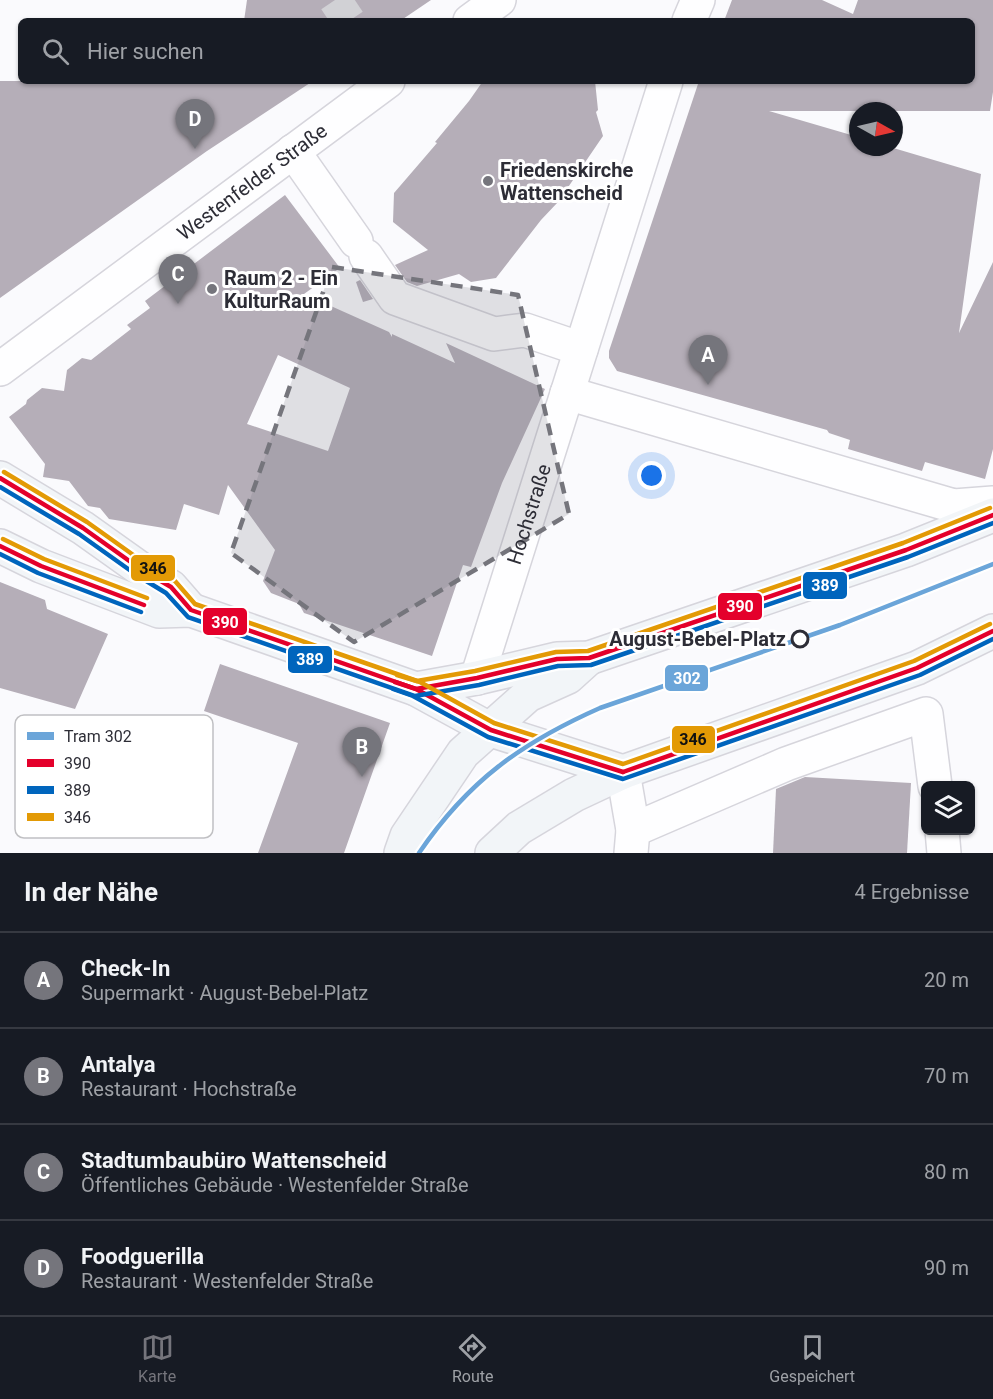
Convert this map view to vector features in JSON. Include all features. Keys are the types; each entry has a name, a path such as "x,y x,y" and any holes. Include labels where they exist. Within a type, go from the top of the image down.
{"street":[{"path":"474,18 499,0"},
{"path":"690,18 698,0"},
{"name":"Westenfelder Straße","path":"0,369 384,84"},
{"name":"Hochstraße","path":"477,678 665,84"},
{"path":"293,151 395,298 494,334 525,330 581,349"},
{"path":"567,393 954,506 993,503"},
{"path":"0,478 83,528 142,570 171,587 191,610"},
{"path":"416,689 477,678 557,659 589,657 906,550 993,515"},
{"path":"0,546 41,566 159,611 191,610 416,689 491,730 623,772"},
{"path":"492,853 519,828 574,795 623,772 917,668 993,631"},
{"path":"401,853 408,836 463,753 528,695 568,676 589,657"},
{"path":"623,772 632,842 786,764 926,714 934,781"},
{"path":"942,835 944,853"}],"highlighted area":[{"path":"332,267 518,295 569,514 354,642 231,553"}],"building":[{"path":"247,0 431,0 404,18 244,18"},
{"path":"732,0 822,0 853,14 858,0 993,0 993,92 990,111 903,111 903,102 849,102 849,111 769,111 849,134 849,156 903,156 903,151 981,174 959,333 993,262 993,449 985,479 925,462 922,471 848,449 850,440 829,433 827,430 617,371 609,358 609,351 698,84 975,84 975,18 725,18"},
{"path":"0,81 18,81 18,84 308,84 207,151 0,298"},
{"name":"Friedenskirche Wattenscheid","path":"481,84 595,84 598,110 596,112 603,136 558,202 496,278 471,282 459,274 417,286 407,282 395,265 428,250 393,222 394,193"},
{"path":"285,195 340,268 304,294 389,332 392,337 392,334 455,363 446,343 545,389 502,483 471,567 463,565 432,656 304,613 299,604 271,593 263,581 275,550 228,485 219,515 184,504 176,530 109,519 100,508 88,506 69,481 43,477 45,464 9,417 42,388 64,391 67,370 82,358 91,360 131,329 127,325 150,308 145,301","holes":["278,355 350,388 328,451 247,424"]},
{"path":"360,280 373,299 363,302 356,282"},
{"path":"0,582 45,600 47,609 108,634 75,709 0,688"},
{"path":"220,664 390,723 344,853 258,853 298,743 204,711"},
{"path":"805,777 911,783 907,853 773,853 776,789"}],"tunnel":[{"path":"335,0 347,18"}],"tram line":[{"name":"302","path":"419,853 457,805 477,785 521,750 572,721 600,708 840,625 993,564"}],"transit line":[{"name":"346","path":"4,472 87,522 146,564 175,581 195,604 417,681 475,671 556,652 588,651 903,543 990,508"},
{"name":"390","path":"0,478 83,528 142,570 171,587 191,610 416,689 477,678 557,659 589,658 906,550 993,515"},
{"name":"389","path":"0,487 79,534 166,593 188,617 415,696 479,685 558,666 591,665 908,557 993,523"},
{"name":"346","path":"3,539 44,559 147,598"},
{"name":"390","path":"0,546 41,566 144,605"},
{"name":"389","path":"0,554 38,573 141,612"},
{"name":"346","path":"397,675 420,682 494,723 623,764 914,661 990,624"},
{"name":"390","path":"623,772 917,668 993,631"},
{"name":"389","path":"393,689 413,696 488,737 623,779 920,675 993,639"},
{"name":"390","path":"395,682 416,689 491,730 623,772"}],"place":[{"name":"Foodguerilla","path":"195,149"},
{"name":"Friedenskirche Wattenscheid","path":"488,181"},
{"name":"Raum 2 - Ein KulturRaum","path":"212,289"},
{"name":"Stadtumbaubüro Wattenscheid","path":"178,304"},
{"name":"Check-In","path":"708,385"},
{"name":"August-Bebel-Platz","path":"800,639"},
{"name":"Antalya","path":"362,777"}]}
